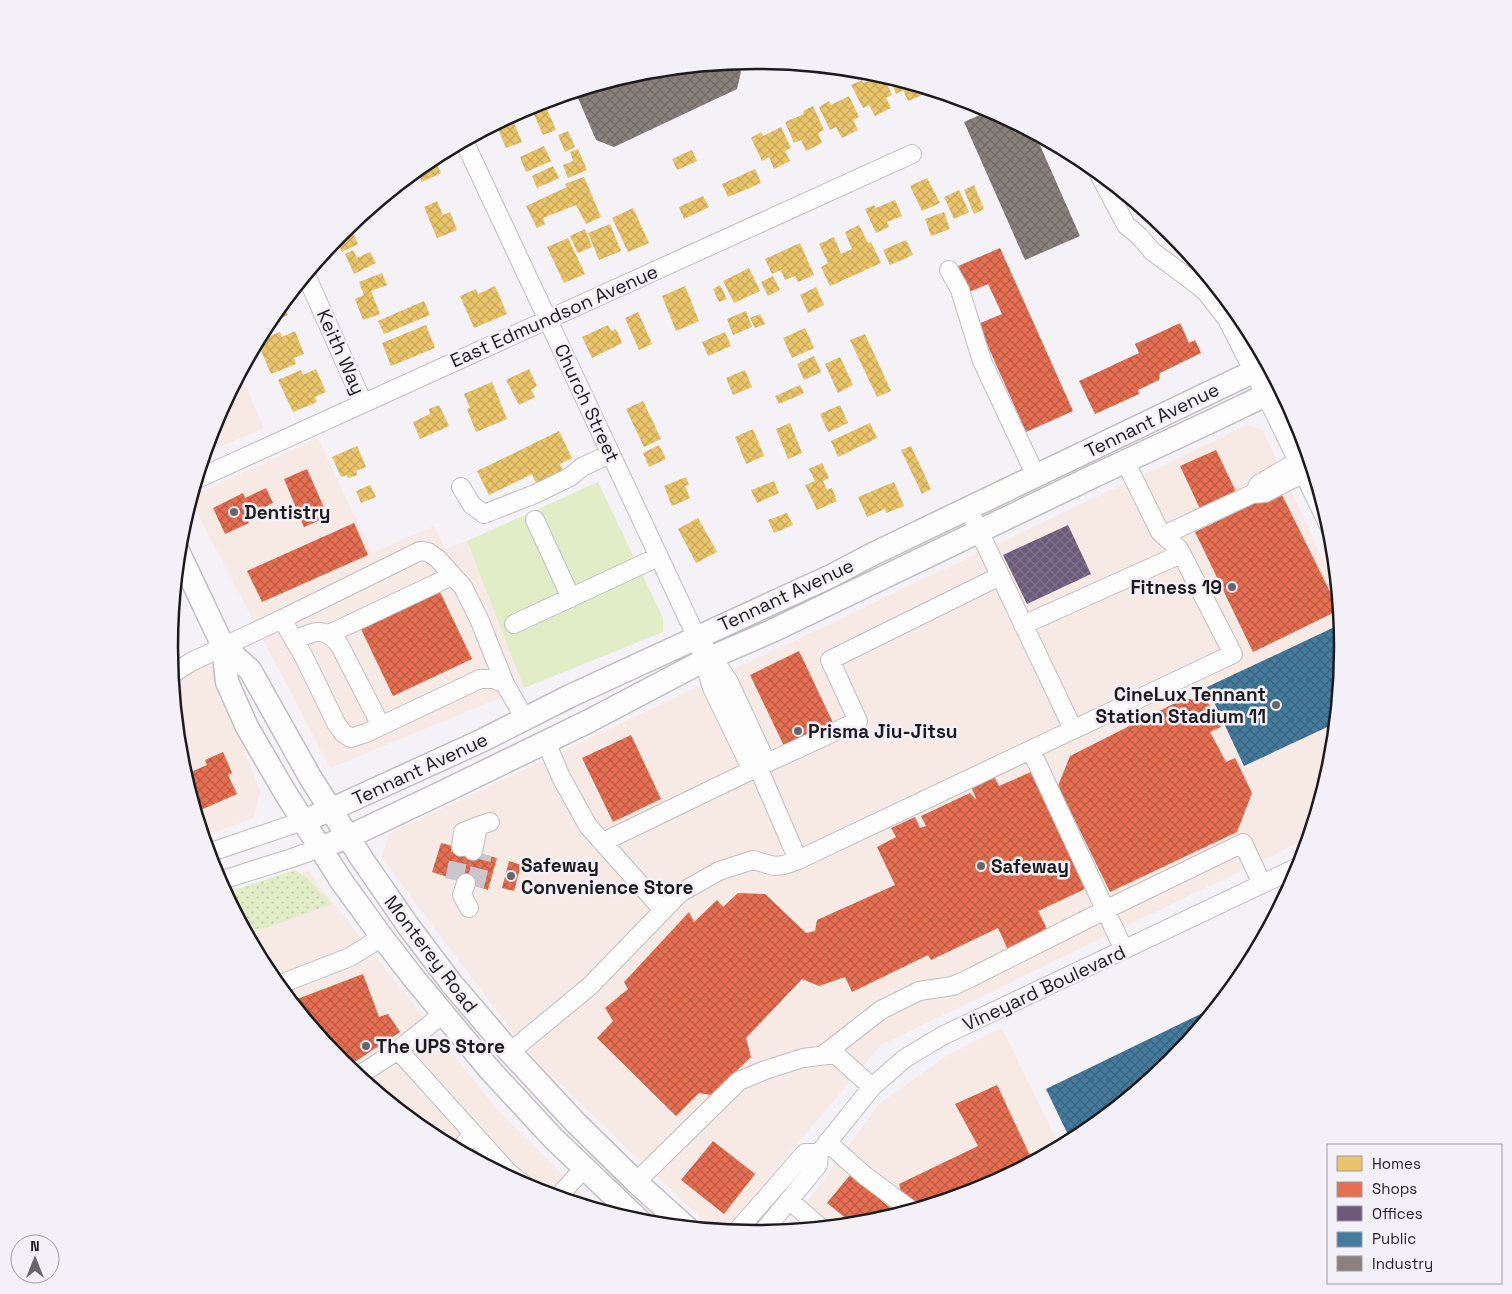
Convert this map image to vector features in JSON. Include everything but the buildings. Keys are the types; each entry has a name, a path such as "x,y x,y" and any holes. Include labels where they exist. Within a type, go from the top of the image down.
{"main road":[{"name":"Tennant Avenue","path":"303,821 483,740 570,696 831,576 1260,368"},
{"name":"Tennant Avenue","path":"320,848 348,837 546,742 708,660 1272,391"},
{"name":"Monterey Road","path":"184,565 223,646 227,682 237,705 276,777 320,848 382,937 443,1014 522,1105 629,1211"},
{"name":"Monterey Road","path":"223,646 250,670 330,810 380,886 430,956 479,1017 575,1122 636,1182 678,1219"}],"street":[{"name":"Church Street","path":"467,146 708,660 712,688 748,762 758,768 798,860"},
{"name":"East Edmundson Avenue","path":"203,476 912,154"},
{"path":"1106,186 1126,225 1153,252 1206,292 1227,319 1260,368 1272,391 1301,467 1314,495"},
{"path":"949,270 960,290 982,360 1036,476"},
{"name":"Keith Way","path":"309,281 364,403"},
{"path":"461,487 472,505 484,514 535,494 570,477 582,467 610,454"},
{"path":"510,1052 590,986 680,892 719,871 753,860 774,866 798,860 1233,654 1179,549 1160,532 1125,461"},
{"path":"1164,535 1252,494 1265,494 1301,467"},
{"path":"968,508 1073,729"},
{"path":"535,520 571,598"},
{"path":"179,670 190,662 420,551 428,552 464,588 479,619 505,684 525,719"},
{"path":"1023,625 1181,554"},
{"path":"514,624 658,557"},
{"path":"329,634 452,576"},
{"path":"603,842 858,721 830,660 1000,576"},
{"path":"282,618 343,733 351,738 381,726 480,679 494,679 505,684"},
{"path":"294,640 318,631 331,634 339,644 381,726"},
{"path":"546,742 561,777 588,826 662,910"},
{"path":"1031,750 1124,950"},
{"path":"215,851 303,821"},
{"path":"484,824 472,851 463,832 484,824"},
{"path":"823,1055 881,1010 919,991 953,986 1243,843 1262,884"},
{"path":"227,879 320,848"},
{"name":"Vineyard Boulevard","path":"769,1225 818,1165 823,1148 872,1087 904,1059 942,1036 1289,871"},
{"path":"285,982 350,957 382,937"},
{"path":"364,1072 398,1050 443,1014"},
{"path":"398,1050 504,1168"},
{"path":"636,1182 739,1082 765,1070 803,1058 835,1054 872,1087"},
{"path":"463,1146 473,1133"},
{"path":"823,1148 906,1206"},
{"name":"Vineyard Boulevard","path":"742,1225 805,1153 823,1148"},
{"path":"563,1192 584,1168"},
{"path":"789,1200 814,1222"}],"shaded area":[{"path":"243,380 264,428 212,450"},
{"path":"1248,425 1263,431 1329,573 1333,609 1333,685 1323,760 1315,797 1301,842 881,1045 729,1224 705,1223 530,1055 381,857 390,833"},
{"path":"318,438 372,553 434,526 445,549 467,541 524,688 330,768 195,508 198,493"},
{"path":"212,660 260,792 253,818 209,835 197,797 189,760 179,681"},
{"path":"308,871 495,1107 589,1201 500,1166 467,1148 404,1106 375,1082 347,1056 297,999 255,936 233,894"},
{"path":"1002,1028 1057,1141 1012,1166 942,1195 906,1206 869,1214 791,1224 879,1104 945,1057"}],"green space":[{"path":"598,482 663,618 663,632 524,688 467,541"},
{"path":"295,870 308,879 332,904 253,932 232,891"}],"tunnel":[{"path":"454,880 461,847"},
{"path":"475,886 483,854"}],"place":[{"name":"Dentistry","path":"234,512"},
{"name":"Fitness 19","path":"1232,587"},
{"name":"CineLux Tennant Station Stadium 11","path":"1276,705"},
{"name":"Prisma Jiu-Jitsu","path":"798,731"},
{"name":"Safeway","path":"981,866"},
{"name":"Safeway Convenience Store","path":"511,876"},
{"name":"The UPS Store","path":"366,1046"}]}
